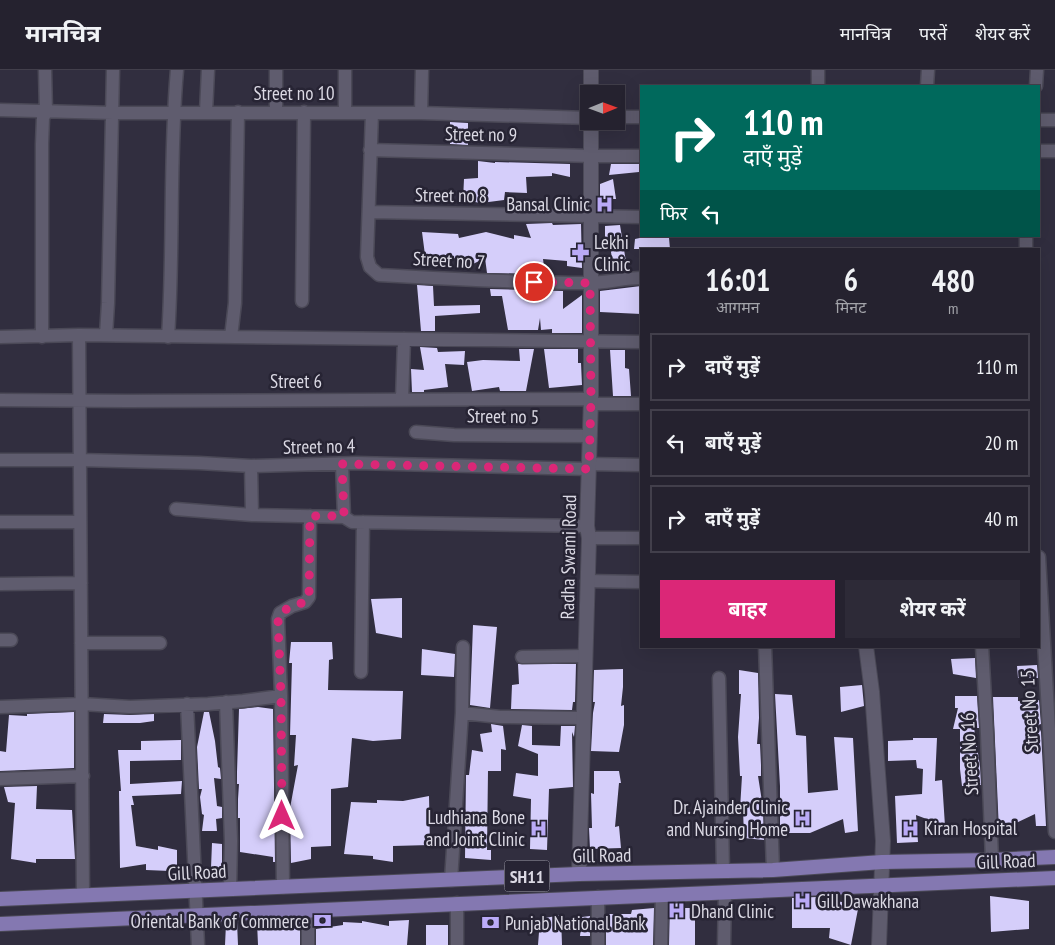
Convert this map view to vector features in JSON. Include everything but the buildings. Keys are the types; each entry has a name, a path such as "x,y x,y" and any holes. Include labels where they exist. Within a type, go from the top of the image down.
{"main road":[{"name":"Gill Road","path":"0,899 579,874 773,870 882,862 1055,857"},
{"name":"Gill Road","path":"0,924 1055,878"}],"street":[{"path":"42,337 42,144 43,118 46,112 45,70"},
{"path":"106,336 113,113 112,70"},
{"path":"168,337 171,292 173,113 177,70"},
{"path":"206,112 208,70"},
{"path":"276,70 276,112"},
{"path":"345,70 345,112"},
{"path":"421,113 422,70"},
{"path":"591,70 591,85"},
{"path":"818,70 818,85"},
{"path":"927,85 928,70"},
{"path":"1036,85 1037,70"},
{"name":"Street no 10","path":"0,110 113,113 421,113 580,118"},
{"path":"231,337 235,303 238,112"},
{"path":"302,301 304,112"},
{"path":"370,212 372,113"},
{"path":"625,117 640,117"},
{"path":"1040,120 1055,120"},
{"name":"Radha Swami Road","path":"579,874 591,402 591,130"},
{"name":"Street no 9","path":"370,150 640,156"},
{"path":"1040,151 1055,151"},
{"name":"Street no 8","path":"370,212 591,217 640,216"},
{"name":"Street no 7","path":"370,212 367,257 370,267 379,275 460,280 590,283"},
{"path":"590,283 640,278"},
{"path":"78,335 83,895"},
{"path":"0,337 78,335 640,342"},
{"path":"402,400 404,339"},
{"name":"Street 6","path":"0,400 402,400 640,404"},
{"name":"Street no 5","path":"416,432 590,436"},
{"name":"Street no 4","path":"0,460 80,460 251,466 342,464 640,465"},
{"path":"342,464 344,516"},
{"path":"251,466 252,515"},
{"path":"176,510 252,515 344,516 352,522 588,532 640,538"},
{"path":"283,887 281,696 278,619 280,613 292,606 305,602 309,597 310,516"},
{"path":"0,522 80,522"},
{"path":"361,672 363,522"},
{"name":"Street No 15","path":"1040,574 1055,832"},
{"path":"587,581 640,582"},
{"path":"0,584 81,583"},
{"path":"82,643 160,643"},
{"path":"451,880 462,714 463,647"},
{"path":"765,648 773,870"},
{"path":"866,648 872,692 883,842 879,945"},
{"name":"Street No 16","path":"982,648 992,860"},
{"path":"522,657 585,656"},
{"path":"719,678 723,871"},
{"path":"0,707 82,704 130,707 226,702 281,696"},
{"path":"226,702 232,841 230,889"},
{"path":"187,704 198,945"},
{"path":"462,714 500,717 583,718"},
{"path":"0,779 82,776"},
{"path":"724,945 725,893"},
{"path":"661,945 662,895"},
{"path":"598,897 598,945"},
{"path":"456,945 457,903"},
{"path":"308,910 308,945"}],"place":[{"name":"Bansal Clinic","path":"604,204"},
{"name":"Lekhi Clinic","path":"580,253"},
{"name":"Dr. Ajainder Clinic and Nursing Home","path":"802,818"},
{"name":"Ludhiana Bone and Joint Clinic","path":"539,828"},
{"name":"Kiran Hospital","path":"910,828"},
{"name":"Gill Dawakhana","path":"803,901"},
{"name":"Dhand Clinic","path":"677,911"},
{"name":"Oriental Bank of Commerce","path":"323,921"},
{"name":"Punjab National Bank","path":"491,923"}],"route":[{"path":"282,816 278,619 280,613 292,606 305,602 309,597 310,516 344,516 342,464 589,469 591,399 590,283 534,282"}]}
